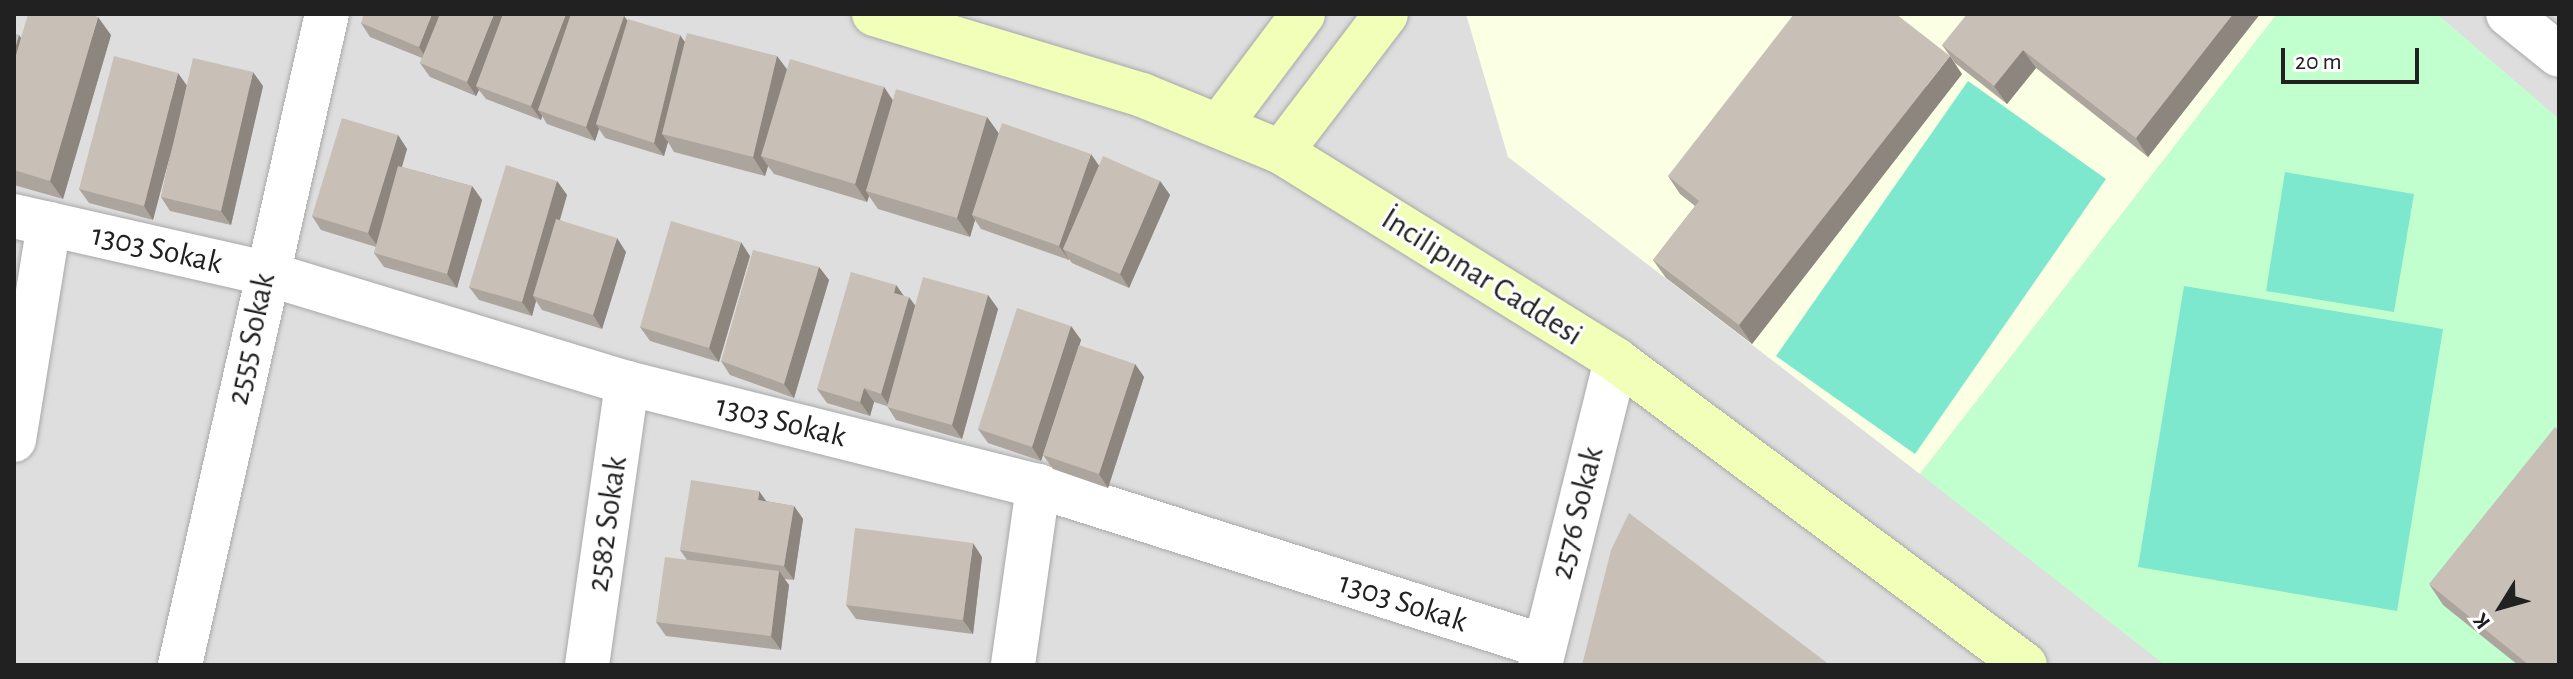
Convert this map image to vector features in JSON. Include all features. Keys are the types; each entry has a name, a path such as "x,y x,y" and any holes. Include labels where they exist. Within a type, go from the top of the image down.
{"main road":[{"name":"İncilipınar Caddesi","path":"874,14 1142,95 1281,152 1616,360 2025,665"},
{"path":"1219,126 1303,14"},
{"path":"1281,152 1386,14"}],"street":[{"name":"2555 Sokak","path":"180,665 265,273 327,14"},
{"path":"2508,14 2559,55"},
{"name":"1303 Sokak","path":"32,220 265,273 627,383 1038,486 1541,656"},
{"path":"14,440 32,220"},
{"name":"2576 Sokak","path":"1541,656 1616,360"},
{"name":"2582 Sokak","path":"587,665 627,383"},
{"path":"1013,665 1038,486"}],"shaded area":[{"path":"14,14 2559,14 2559,665 14,665"},
{"path":"1466,14 2277,14 1920,474 1508,157"}],"green space":[{"path":"2277,14 2437,14 2559,119 2559,665 2165,665 1920,474"},
{"path":"1968,81 2106,179 1915,454 1776,356"},
{"path":"2285,172 2414,194 2394,312 2266,291"},
{"path":"2184,286 2443,329 2397,611 2138,567"}],"building":[{"path":"28,14 89,14 98,17 50,181 14,170 14,62"},
{"path":"364,14 432,14 419,47 361,23"},
{"path":"440,14 494,14 467,82 420,63"},
{"path":"503,14 566,14 531,106 476,86"},
{"path":"571,14 624,16 586,127 538,110"},
{"path":"1794,14 1896,14 1950,56 1739,325 1653,260 1699,201 1668,176"},
{"path":"1967,14 2233,14 2136,138 2023,50 1994,86 1942,45"},
{"path":"628,19 680,35 654,143 596,124"},
{"path":"687,33 777,56 753,157 662,134"},
{"path":"14,34 19,35 14,52"},
{"path":"114,56 178,73 144,206 79,189"},
{"path":"193,58 253,72 221,211 161,197"},
{"path":"790,59 884,87 855,184 761,156"},
{"path":"896,89 987,117 957,218 866,191"},
{"path":"342,118 398,135 368,233 312,216"},
{"path":"1002,123 1091,154 1059,246 972,215"},
{"path":"1103,156 1160,181 1120,274 1063,249"},
{"path":"506,165 557,181 522,302 469,287"},
{"path":"398,166 472,186 447,274 374,253"},
{"path":"556,219 617,238 593,315 533,296"},
{"path":"671,221 741,242 709,348 640,327"},
{"path":"753,250 819,267 784,384 721,361"},
{"path":"851,272 896,285 894,293 909,297 881,394 864,388 860,402 817,389"},
{"path":"923,277 988,295 952,425 887,407"},
{"path":"1017,308 1071,326 1032,447 978,429"},
{"path":"1079,345 1135,364 1099,474 1043,455"},
{"path":"2555,427 2559,431 2559,665 2529,665 2429,584"},
{"path":"691,480 759,491 758,500 794,506 784,566 680,550"},
{"path":"1629,513 1830,665 1582,665 1611,550"},
{"path":"855,528 973,543 963,620 846,605"},
{"path":"665,557 779,571 771,636 656,622"}]}
